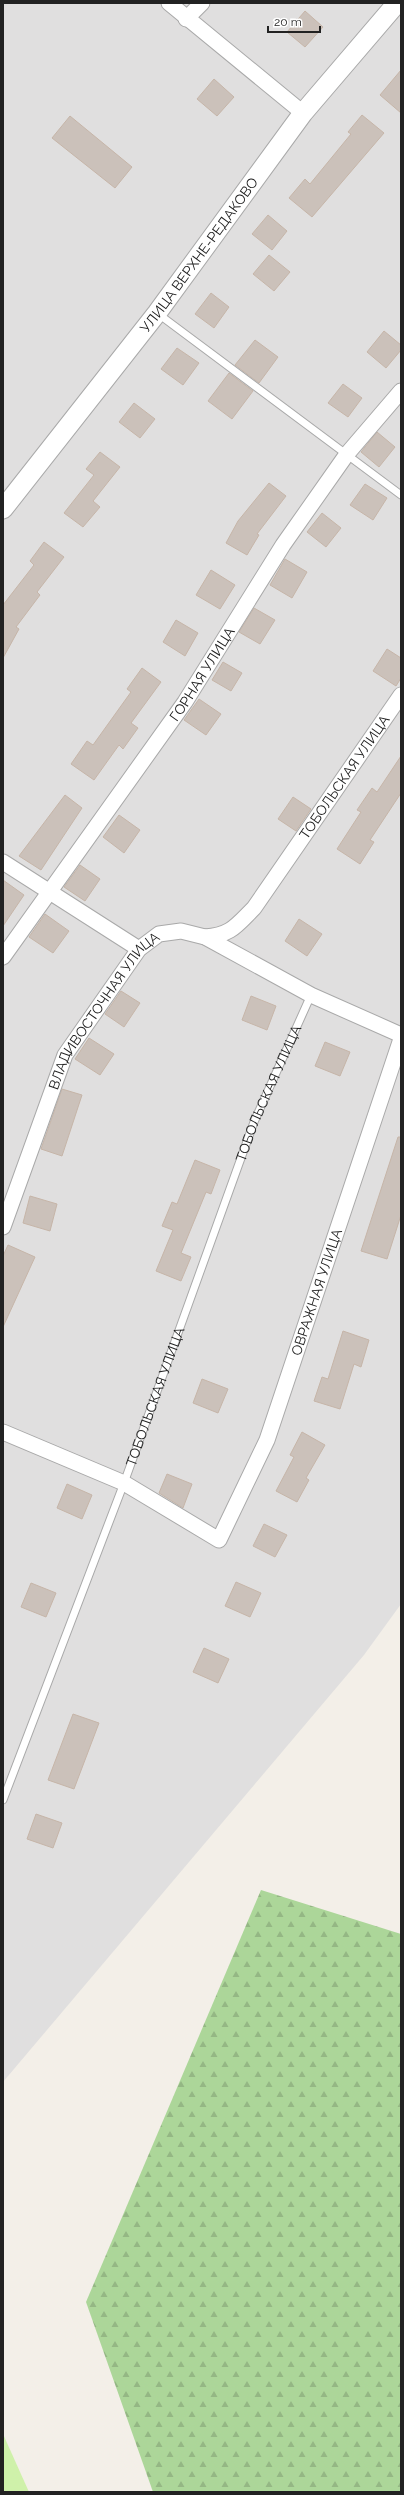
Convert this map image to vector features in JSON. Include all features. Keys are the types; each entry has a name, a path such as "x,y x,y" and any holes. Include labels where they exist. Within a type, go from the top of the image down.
{"street":[{"path":"168,3 303,113"},
{"path":"186,19 202,3"},
{"name":"УЛИЦА ВЕРХНЕ-РЕДАКОВО","path":"3,509 157,313 303,113 396,3"},
{"name":"ГОРНАЯ УЛИЦА","path":"3,957 185,702 283,545 347,454 401,391"},
{"name":"ТОБОЛЬСКАЯ УЛИЦА","path":"205,937 221,936 233,929 254,908 401,695"},
{"path":"3,862 139,949"},
{"name":"ВЛАДИВОСТОЧНАЯ УЛИЦА","path":"3,1227 65,1055 139,949 159,934 181,931 205,937 311,994 401,1035"},
{"name":"ОВРАЖНАЯ УЛИЦА","path":"124,1483 219,1540 267,1440 401,1039"},
{"path":"3,1432 124,1483"}],"lane":[{"path":"157,313 401,495"},
{"name":"ТОБОЛЬСКАЯ УЛИЦА","path":"3,1800 124,1483 254,1122 311,994"}],"shaded area":[{"path":"3,3 401,3 401,1604 364,1655 3,2082"}],"green space":[{"path":"261,1890 401,1934 401,2492 153,2492 86,2302"},
{"path":"3,2434 29,2492 3,2492"}],"building":[{"path":"305,11 323,27 305,47 287,32"},
{"path":"401,70 401,113 380,95"},
{"path":"214,79 234,97 217,116 197,99"},
{"path":"362,115 384,133 312,217 289,198 305,179 310,184 351,134 348,132"},
{"path":"70,116 132,167 115,188 52,138"},
{"path":"268,215 287,231 272,250 252,234"},
{"path":"269,255 290,272 274,291 253,274"},
{"path":"211,293 229,307 214,328 195,314"},
{"path":"384,331 401,345 401,350 386,368 367,352"},
{"path":"255,340 278,357 259,383 235,365"},
{"path":"177,348 199,363 183,385 161,369"},
{"path":"229,373 253,391 232,419 208,401"},
{"path":"343,384 362,398 348,417 328,403"},
{"path":"134,403 155,419 140,438 119,422"},
{"path":"377,432 395,447 379,467 361,452"},
{"path":"100,452 120,467 93,501 100,507 83,527 64,513 94,475 86,469"},
{"path":"269,483 286,496 257,534 259,535 247,555 226,543 238,521"},
{"path":"365,484 387,498 373,520 350,505"},
{"path":"322,513 341,528 326,547 307,532"},
{"path":"44,542 64,557 37,592 40,595 16,627 19,629 3,658 3,605 34,565 30,561"},
{"path":"285,559 307,572 292,598 270,585"},
{"path":"211,570 235,585 220,609 196,595"},
{"path":"254,608 275,620 260,644 239,632"},
{"path":"176,620 198,633 185,656 163,642"},
{"path":"387,649 401,658 401,678 396,686 373,671"},
{"path":"223,662 242,673 231,691 212,680"},
{"path":"142,668 161,682 131,723 138,728 123,749 119,745 94,780 71,764 87,741 93,745 131,692 127,689"},
{"path":"199,699 221,714 206,735 184,720"},
{"path":"401,756 401,793 370,840 374,842 360,864 337,849 361,812 357,810 372,788 377,792"},
{"path":"65,795 82,808 41,870 19,856"},
{"path":"293,797 311,809 296,831 278,819"},
{"path":"119,815 140,830 124,853 103,837"},
{"path":"80,865 100,879 85,901 64,887"},
{"path":"3,880 24,895 3,926"},
{"path":"45,914 69,931 53,953 29,937"},
{"path":"299,919 322,934 307,956 285,941"},
{"path":"121,991 140,1003 124,1027 105,1014"},
{"path":"251,996 276,1006 267,1030 242,1020"},
{"path":"89,1038 114,1054 100,1075 75,1059"},
{"path":"325,1042 350,1052 340,1076 315,1066"},
{"path":"62,1089 82,1095 62,1156 41,1149"},
{"path":"398,1137 401,1137 401,1215 387,1259 361,1251"},
{"path":"195,1160 220,1170 211,1194 206,1192 181,1253 191,1257 181,1281 156,1271 173,1230 162,1226 172,1202 177,1204"},
{"path":"30,1196 57,1204 50,1231 23,1223"},
{"path":"8,1245 35,1257 3,1327 3,1256"},
{"path":"343,1331 369,1340 361,1367 354,1364 340,1409 314,1401 322,1377 328,1379"},
{"path":"202,1379 228,1389 218,1413 193,1403"},
{"path":"302,1432 325,1445 306,1478 309,1480 297,1502 276,1491 294,1457 290,1455"},
{"path":"167,1474 192,1484 183,1508 159,1493"},
{"path":"67,1484 92,1495 82,1519 57,1508"},
{"path":"264,1524 287,1535 275,1557 253,1546"},
{"path":"236,1582 261,1593 250,1617 225,1606"},
{"path":"31,1583 56,1593 46,1617 21,1607"},
{"path":"204,1648 229,1659 218,1683 193,1672"},
{"path":"73,1714 99,1723 74,1789 48,1780"},
{"path":"36,1814 62,1823 53,1848 27,1839"}]}
